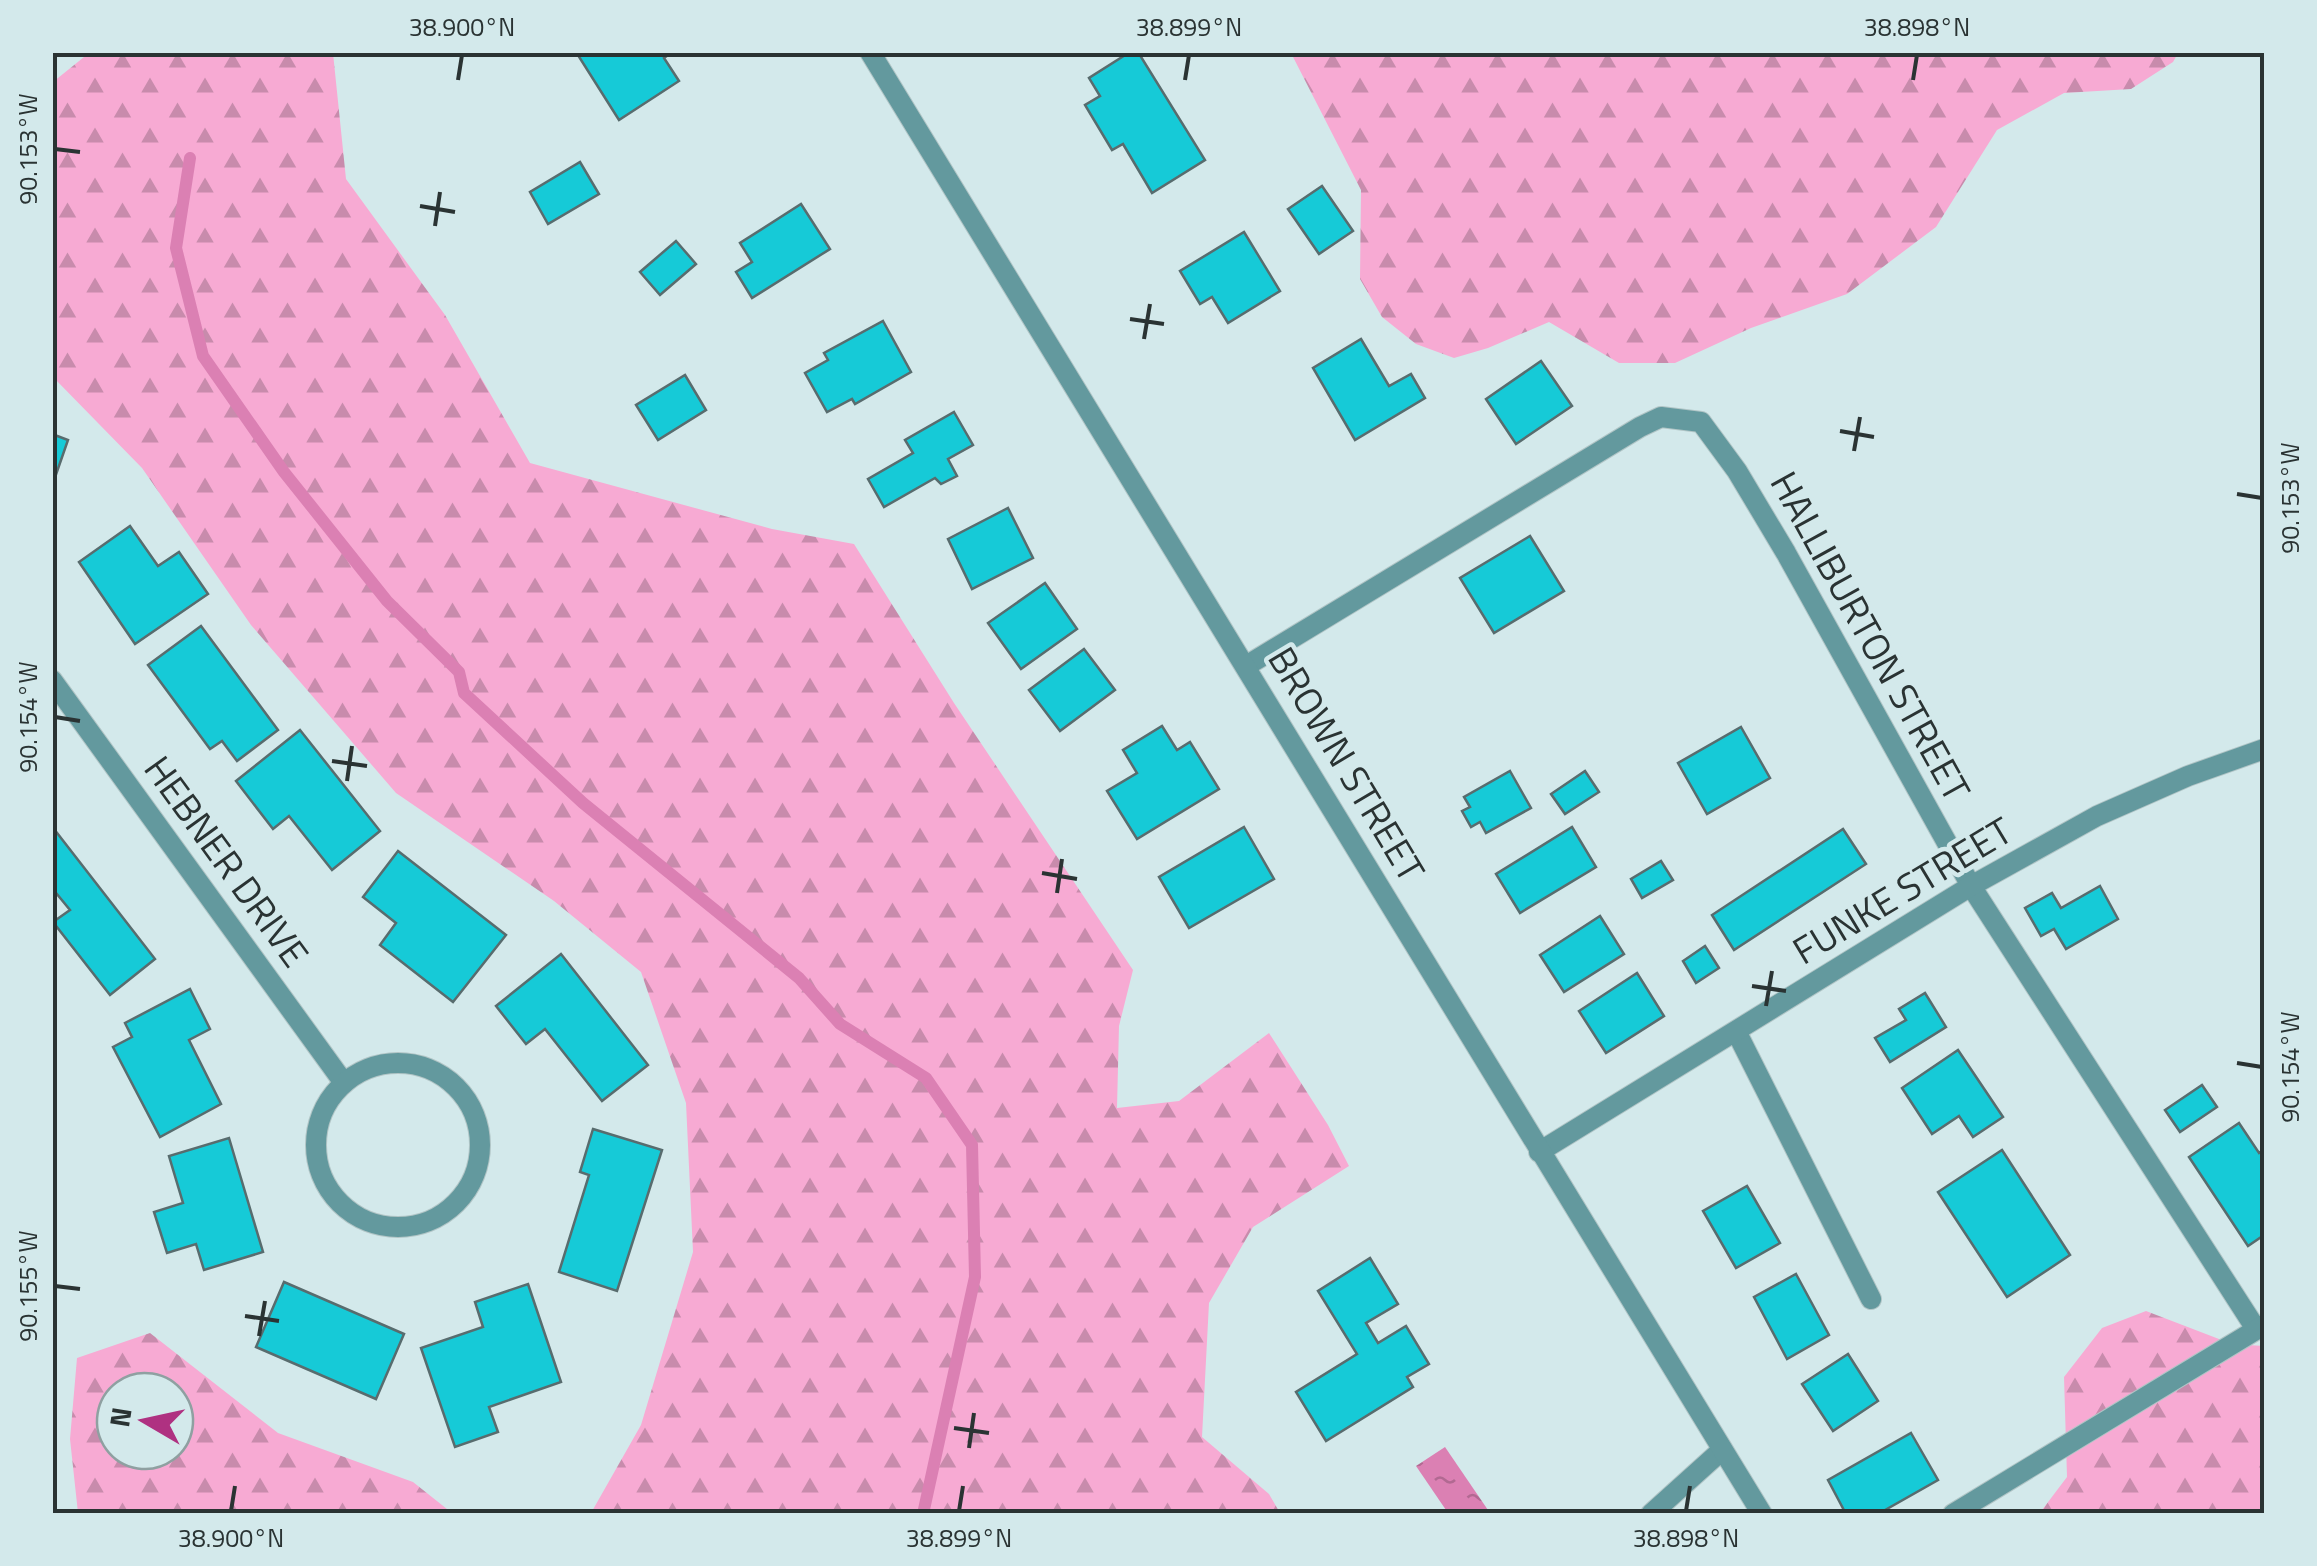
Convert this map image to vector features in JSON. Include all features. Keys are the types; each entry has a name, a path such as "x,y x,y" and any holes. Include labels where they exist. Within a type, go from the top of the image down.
{"street":[{"name":"BROWN STREET","path":"870,52 1762,1514"},
{"name":"HALLIBURTON STREET","path":"1246,666 1640,428 1661,417 1701,422 1738,471 1971,886 2260,1327"},
{"name":"HEBNER DRIVE","path":"52,680 344,1084"},
{"name":"FUNKE STREET","path":"1540,1152 1971,886 2097,816 2188,776 2264,750"},
{"path":"1736,1033 1871,1299"},
{"path":"408,1062 434,1070 456,1086 473,1108 481,1134 479,1162 470,1188 452,1208 428,1222 402,1228 375,1225 350,1213 331,1194 319,1169 316,1143 321,1116 344,1084 356,1074 381,1064 408,1062"},
{"path":"1953,1514 2260,1327"},
{"path":"1651,1514 1722,1450"}],"green space":[{"path":"89,53 333,53 346,179 445,315 530,463 772,529 854,544 954,703 1133,970 1119,1026 1117,1108 1179,1101 1269,1033 1328,1125 1349,1166 1253,1227 1209,1303 1202,1437 1269,1494 1280,1513 591,1513 641,1425 693,1252 686,1103 641,972 554,901 396,793 251,625 142,468 53,377 53,82"},
{"path":"1291,53 2178,53 2173,62 2131,89 2064,93 1997,130 1936,227 1847,294 1751,328 1675,363 1619,363 1549,322 1454,358 1416,344 1382,317 1360,279 1361,190"},
{"path":"2146,1311 2232,1344 2264,1346 2264,1513 2039,1514 2067,1477 2064,1377 2102,1328"},
{"path":"150,1333 278,1433 413,1482 452,1513 78,1513 70,1439 77,1358"}],"water":[{"path":"1445,1447 1490,1513 1448,1513 1416,1466"}],"building":[{"path":"576,52 672,52 664,58 679,81 619,120"},
{"path":"1130,52 1138,52 1205,160 1152,193 1123,144 1112,150 1085,105 1100,96 1089,78"},
{"path":"580,162 599,194 548,224 530,192"},
{"path":"1322,186 1353,231 1319,254 1288,209"},
{"path":"801,204 830,249 752,298 736,272 752,262 740,243"},
{"path":"1244,232 1280,291 1228,323 1212,297 1200,304 1180,271"},
{"path":"676,241 696,264 660,295 640,272"},
{"path":"883,321 911,372 855,404 852,399 827,412 805,373 828,360 824,353"},
{"path":"1361,339 1389,386 1411,374 1425,398 1355,440 1313,368"},
{"path":"1541,361 1572,406 1516,444 1486,399"},
{"path":"685,375 706,410 658,440 636,405"},
{"path":"954,412 973,445 948,459 957,476 941,484 935,478 884,507 868,479 913,453 905,440"},
{"path":"52,434 68,440 52,486"},
{"path":"1008,508 1033,558 972,589 948,539"},
{"path":"130,526 158,566 179,552 208,594 135,644 79,562"},
{"path":"1530,536 1564,591 1494,633 1460,578"},
{"path":"1045,583 1077,629 1021,669 988,623"},
{"path":"201,626 278,730 237,761 222,741 210,749 148,665"},
{"path":"1084,649 1115,690 1060,731 1029,690"},
{"path":"1162,726 1177,750 1190,742 1219,789 1137,839 1107,791 1137,773 1123,750"},
{"path":"1741,727 1770,778 1707,814 1678,763"},
{"path":"300,730 380,831 332,870 289,816 273,829 236,781"},
{"path":"1510,771 1531,808 1486,833 1480,822 1471,827 1462,811 1470,807 1464,797"},
{"path":"1585,771 1599,792 1565,814 1551,794"},
{"path":"1244,827 1274,879 1189,928 1159,877"},
{"path":"1572,827 1596,867 1520,913 1496,874"},
{"path":"54,829 155,959 110,995 53,922 70,910 52,888"},
{"path":"1843,829 1866,864 1734,950 1712,915"},
{"path":"398,851 506,935 453,1002 380,945 396,923 363,897"},
{"path":"1661,861 1673,880 1642,898 1631,879"},
{"path":"2100,886 2118,919 2066,949 2054,929 2041,936 2025,908 2052,893 2061,908"},
{"path":"1600,916 1624,954 1564,992 1540,955"},
{"path":"1705,946 1719,968 1696,983 1683,961"},
{"path":"561,954 648,1065 602,1101 545,1029 526,1044 496,1006"},
{"path":"1637,973 1664,1016 1606,1053 1579,1011"},
{"path":"190,989 210,1029 189,1040 221,1104 160,1137 113,1047 132,1037 125,1023"},
{"path":"1925,993 1946,1027 1890,1062 1875,1038 1906,1020 1899,1009"},
{"path":"1958,1050 2003,1117 1973,1137 1959,1116 1932,1134 1902,1088"},
{"path":"2202,1085 2217,1107 2180,1132 2165,1110"},
{"path":"2239,1123 2259,1153 2264,1149 2264,1235 2248,1246 2189,1157"},
{"path":"593,1129 662,1150 617,1291 559,1272 589,1175 580,1172"},
{"path":"229,1138 263,1252 204,1270 196,1244 167,1253 154,1212 183,1203 169,1156"},
{"path":"2002,1150 2070,1255 2007,1297 1938,1192"},
{"path":"1747,1186 1780,1243 1736,1268 1703,1211"},
{"path":"1370,1258 1398,1304 1366,1323 1378,1343 1406,1326 1429,1364 1407,1377 1413,1387 1326,1441 1296,1392 1357,1354 1318,1291"},
{"path":"1796,1274 1829,1335 1787,1359 1754,1297"},
{"path":"284,1282 404,1334 376,1399 256,1347"},
{"path":"528,1284 561,1382 489,1407 498,1432 455,1447 421,1348 483,1327 475,1302"},
{"path":"1848,1354 1878,1401 1833,1431 1802,1384"},
{"path":"1911,1433 1938,1480 1878,1514 1846,1514 1828,1480"}],"waterway":[{"path":"190,158 176,248 203,356 284,472 387,601 459,672 464,693 583,803 799,978 840,1024 926,1078 972,1145 975,1277 923,1514"}]}
